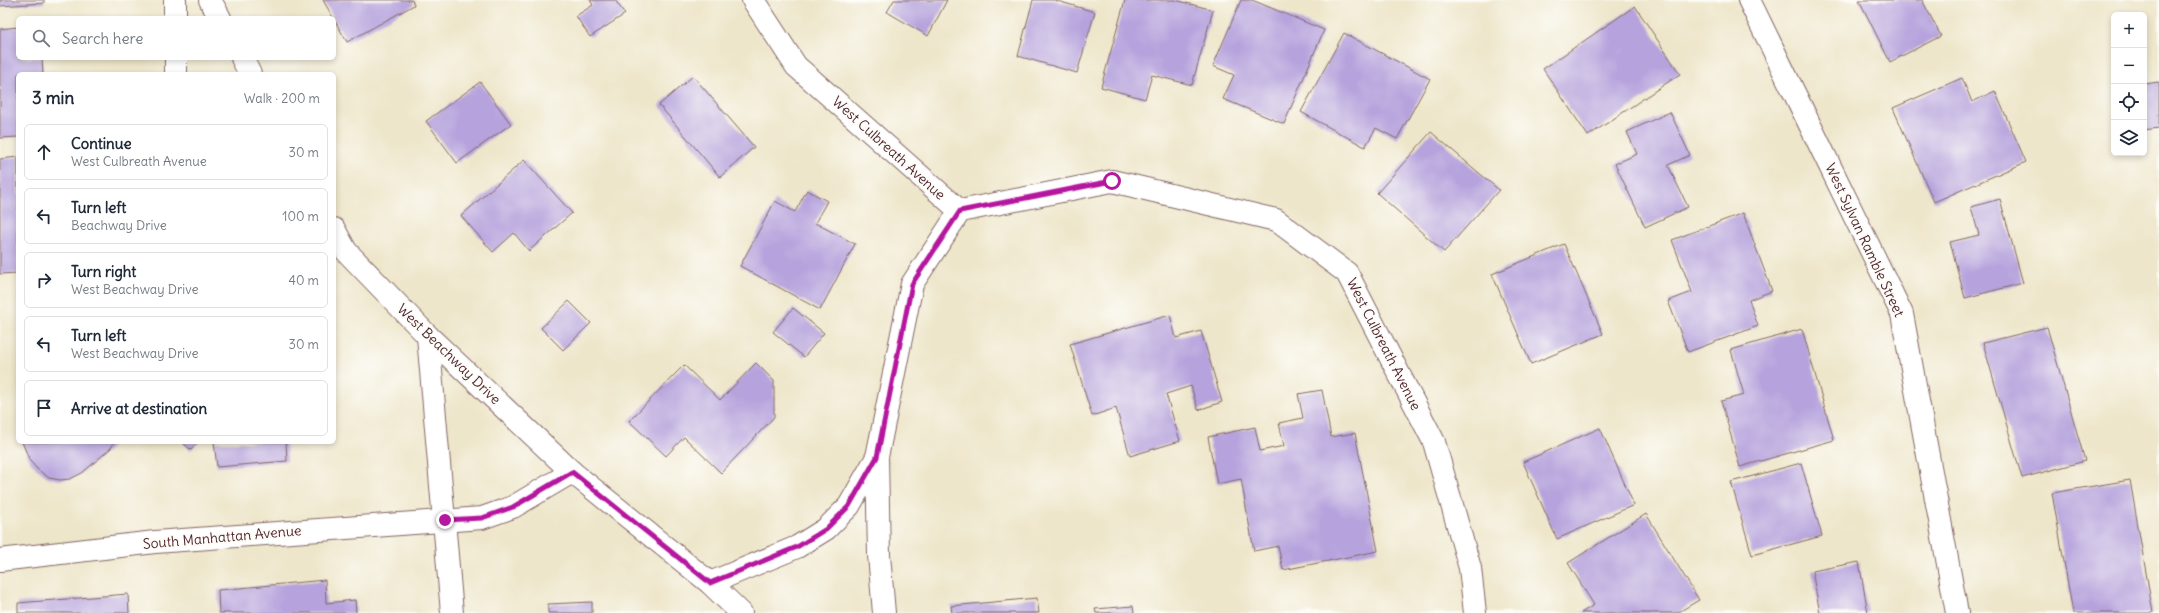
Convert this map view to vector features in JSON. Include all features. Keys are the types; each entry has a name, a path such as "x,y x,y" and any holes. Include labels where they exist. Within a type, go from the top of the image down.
{"street":[{"path":"175,0 175,16"},
{"path":"210,0 219,16"},
{"name":"West Culbreath Avenue","path":"753,0 796,66 960,211 1112,181 1276,220 1347,273 1434,442 1470,568 1475,613"},
{"name":"West Sylvan Ramble Street","path":"1749,0 1902,314 1957,613"},
{"path":"176,60 176,72"},
{"path":"243,60 249,72"},
{"path":"884,613 879,555 877,457 912,284 960,211"},
{"name":"West Beachway Drive","path":"336,236 340,250 428,336 572,472 710,583 741,613"},
{"path":"428,336 452,613"},
{"path":"710,583 797,547 826,529 849,506 877,457"},
{"path":"445,520 482,518 513,507 572,472"},
{"name":"South Manhattan Avenue","path":"0,560 155,542 445,520"}],"building":[{"path":"0,0 44,0 44,3 0,6"},
{"path":"323,0 412,0 414,5 347,42 336,23 336,16 332,16"},
{"path":"590,0 615,0 625,14 590,37 576,16 593,5"},
{"path":"894,0 947,0 928,36 887,12"},
{"path":"1033,0 1054,0 1095,12 1077,73 1018,56"},
{"path":"1125,0 1175,0 1213,10 1192,85 1152,75 1145,99 1101,87"},
{"path":"1241,0 1252,0 1324,30 1284,124 1223,99 1234,75 1213,66"},
{"path":"1859,0 1922,0 1941,36 1890,62"},
{"path":"1635,6 1680,74 1588,136 1543,69"},
{"path":"16,27 16,60 42,60 43,72 16,72 16,137 0,138 0,29"},
{"path":"1344,33 1430,79 1397,139 1376,128 1365,147 1301,112"},
{"path":"693,76 754,147 720,177 659,105"},
{"path":"1962,78 1972,102 1995,91 2026,162 1934,202 1893,108"},
{"path":"480,82 511,124 457,163 426,121"},
{"path":"2159,82 2159,128 2147,130 2147,84"},
{"path":"1670,112 1690,155 1668,165 1688,207 1645,227 1615,164 1637,154 1627,132"},
{"path":"1431,132 1499,190 1444,252 1377,193"},
{"path":"16,157 16,273 0,274 0,159"},
{"path":"524,160 572,213 529,251 514,233 493,252 461,216"},
{"path":"807,190 827,201 815,223 855,244 820,310 740,266 775,201 795,212"},
{"path":"2000,199 2023,283 1965,298 1950,242 1979,235 1971,207"},
{"path":"1743,213 1772,291 1749,300 1758,326 1688,352 1668,301 1692,292 1672,240"},
{"path":"1564,244 1603,334 1531,364 1492,274"},
{"path":"569,301 591,323 563,350 541,328"},
{"path":"793,308 824,333 804,357 773,332"},
{"path":"1170,315 1176,338 1201,331 1222,402 1198,410 1191,386 1166,394 1180,441 1130,456 1116,408 1092,416 1070,344"},
{"path":"2047,327 2085,461 2022,478 1983,343"},
{"path":"1802,329 1834,440 1740,467 1721,401 1744,395 1731,350"},
{"path":"756,363 774,381 774,417 721,473 684,437 666,456 629,421 684,365 720,400"},
{"path":"1322,390 1331,437 1355,433 1378,551 1283,570 1278,546 1254,551 1241,479 1217,484 1208,437 1255,427 1260,451 1284,446 1279,423 1303,418 1298,394"},
{"path":"1600,428 1634,505 1557,539 1523,462"},
{"path":"23,444 114,444 110,449 82,473 70,479 60,480 49,478 37,469 30,461"},
{"path":"184,444 196,444 191,450"},
{"path":"214,444 286,444 287,461 217,467"},
{"path":"1801,463 1822,536 1752,555 1731,482"},
{"path":"2130,480 2153,613 2073,613 2052,493"},
{"path":"1646,514 1699,600 1677,613 1581,613 1594,605 1568,563"},
{"path":"1859,562 1868,613 1820,613 1812,571"},
{"path":"325,580 326,603 355,600 356,613 219,613 218,590"},
{"path":"128,594 129,613 18,613 18,603"},
{"path":"1037,598 1039,613 952,613 951,606"},
{"path":"592,602 592,613 548,613 548,604"},
{"path":"1133,606 1134,613 1096,613 1095,609"}],"route":[{"path":"445,520 482,518 513,507 572,472 710,583 797,547 826,529 849,506 877,457 912,284 960,211 1112,181"}]}
